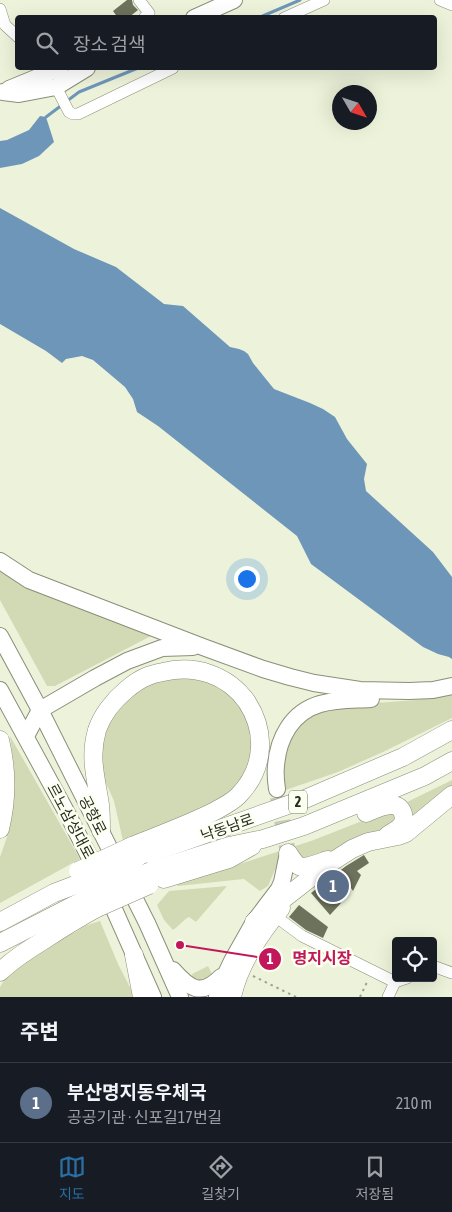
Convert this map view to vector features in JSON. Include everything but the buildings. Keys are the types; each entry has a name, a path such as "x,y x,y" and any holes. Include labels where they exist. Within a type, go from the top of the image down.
{"main road":[{"path":"201,15 234,0"},
{"path":"2,92 55,70"},
{"path":"2,92 19,94 56,87 84,70"},
{"path":"0,561 29,580 263,669 314,683 360,690 433,690 452,686"},
{"name":"공항로","path":"0,636 101,831 164,959 180,997"},
{"path":"26,736 40,710 127,661 162,648 202,647"},
{"path":"101,831 100,807 93,767 93,748 98,728 107,710 120,695 149,675 172,670 188,669 203,672 218,677 230,684 243,696 252,710 258,726 260,757 250,783 238,797 226,805 134,852"},
{"name":"르노삼성대로","path":"0,690 102,880 134,955"},
{"path":"276,789 275,767 278,749 285,732 303,712 321,704 335,701 386,699 409,691"},
{"name":"낙동남로","path":"0,943 88,889 134,852 305,799 403,757 452,730"},
{"path":"0,829 3,792 1,752"},
{"name":"낙동남로","path":"0,922 54,893 153,877 229,846 263,840 304,826 425,776 452,761"},
{"path":"254,922 339,857 359,845 406,833 452,794"},
{"path":"304,826 324,828 387,805 396,806 402,811 404,822 399,828 382,839"},
{"path":"288,853 298,865 303,866 339,857"},
{"path":"232,997 236,983 236,966 254,922 279,889 288,853"},
{"path":"0,972 24,952 70,923 88,889"},
{"path":"216,997 222,982 258,940 296,889"},
{"path":"134,955 142,997"},
{"path":"134,955 153,997"},
{"path":"164,959 190,988 197,992 205,992 211,989 236,966"}],"street":[{"path":"139,0 149,13 147,15"},
{"path":"291,15 324,0"},
{"path":"440,0 452,5"},
{"path":"2,6 5,25 15,34"},
{"path":"56,87 69,112 78,114 169,70"},
{"path":"275,916 302,936 392,980"},
{"path":"437,967 452,973"},
{"path":"388,997 395,982"}],"path":[{"path":"236,966 296,997"},
{"path":"360,997 373,971"}],"green space":[{"path":"0,572 21,584 151,636 55,686 47,686 0,600"},
{"path":"196,677 231,692 254,732 249,773 223,802 123,841 114,801 102,774 100,764 104,732 113,714 128,695 153,680"},
{"path":"452,694 452,718 338,772 283,791 281,761 295,727 312,714 349,705 416,700"},
{"path":"10,736 80,859 0,903 0,857 7,837 14,800 14,766"},
{"path":"452,780 452,791 414,823 405,803"},
{"path":"385,812 392,812 397,820 386,829 364,835 310,863 282,853 268,886 260,891 244,879 178,886 177,884 311,841"},
{"path":"227,886 196,922 189,917 173,930 164,920 157,905 169,891"},
{"path":"100,921 118,964 135,997 0,997 0,987 6,977 21,963 64,935 74,933 85,926"},
{"path":"208,966 212,974 211,981 193,980 192,974"}],"water":[{"path":"40,116 46,117 54,142 39,156 22,164 0,168 0,141 7,140 29,130"},
{"path":"0,208 74,249 116,267 164,304 183,306 230,347 248,354 274,389 310,403 335,417 347,439 367,464 364,479 366,491 433,552 452,577 452,659 423,647 311,564 297,536 158,426 137,412 133,399 125,387 93,360 82,356 66,359 62,363 46,351 0,324"}],"waterway":[{"path":"265,15 300,0"},
{"path":"67,101 79,92 133,70"},
{"path":"46,117 62,105"}],"tunnel":[{"path":"278,797 288,853"}],"place":[{"name":"부산명지동우체국","path":"333,886"},
{"name":"명지시장","path":"180,945"}]}
